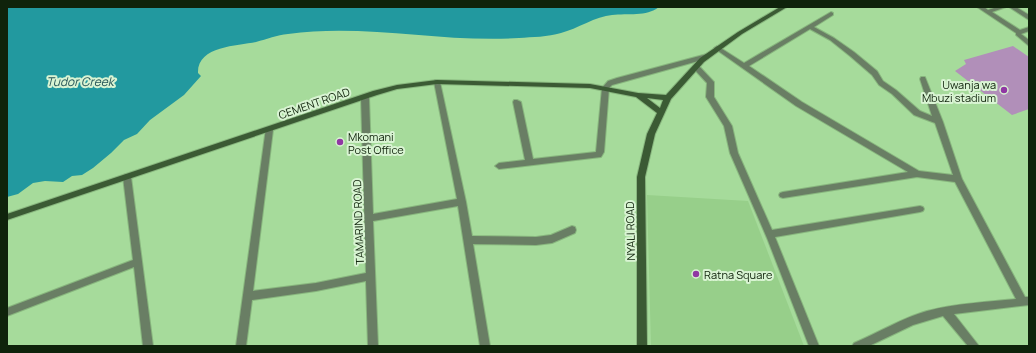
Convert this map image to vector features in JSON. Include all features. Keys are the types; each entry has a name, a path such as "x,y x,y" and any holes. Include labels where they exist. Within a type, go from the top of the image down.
{"main road":[{"name":"NYALI ROAD","path":"642,346 641,177 651,134 668,98 707,56 717,48 784,7"},
{"name":"CEMENT ROAD","path":"7,217 391,89 437,82 536,84 606,88 638,95 668,98"},
{"name":"CEMENT ROAD","path":"638,95 659,115"}],"street":[{"path":"980,7 1019,32 1019,36 1029,44"},
{"path":"987,12 1003,7"},
{"path":"1012,7 1029,18"},
{"path":"744,66 831,14"},
{"path":"810,26 832,39 852,54 875,73 881,83 894,92 917,113 939,122"},
{"path":"1019,32 1029,29"},
{"path":"717,48 799,104 917,174"},
{"path":"499,166 598,155 600,152 606,88 610,83 707,56"},
{"path":"696,67 711,82 710,97 714,106 728,126 734,153 770,234 814,346"},
{"path":"857,346 913,320 945,311 1026,301 958,179 923,79"},
{"path":"437,82 462,202 485,346"},
{"name":"TAMARIND ROAD","path":"365,97 373,346"},
{"path":"517,102 530,163"},
{"path":"241,346 249,296 270,130"},
{"path":"783,195 917,174 958,179"},
{"path":"127,177 148,346"},
{"path":"368,218 462,202"},
{"path":"770,234 920,209"},
{"path":"468,240 536,240 552,238 572,230"},
{"path":"7,312 137,262"},
{"path":"249,296 316,287 371,276"},
{"path":"945,311 974,346"}],"shaded area":[{"name":"Uwanja wa Mbuzi stadium","path":"1013,46 1029,57 1029,109 1012,115 955,71 966,64 964,60"},
{"name":"Ratna Square","path":"647,195 748,201 804,346 651,346"}],"water":[{"name":"Tudor Creek","path":"7,7 659,7 643,13 606,16 567,31 540,37 490,39 374,32 317,31 276,36 256,42 229,46 211,52 204,57 199,64 198,73 201,76 184,95 150,120 137,134 124,140 93,168 82,175 72,176 63,182 45,181 33,183 18,194 7,197"}],"place":[{"name":"Uwanja wa Mbuzi stadium","path":"1004,90"},
{"name":"Mkomani Post Office","path":"340,142"},
{"name":"Ratna Square","path":"696,274"}]}
